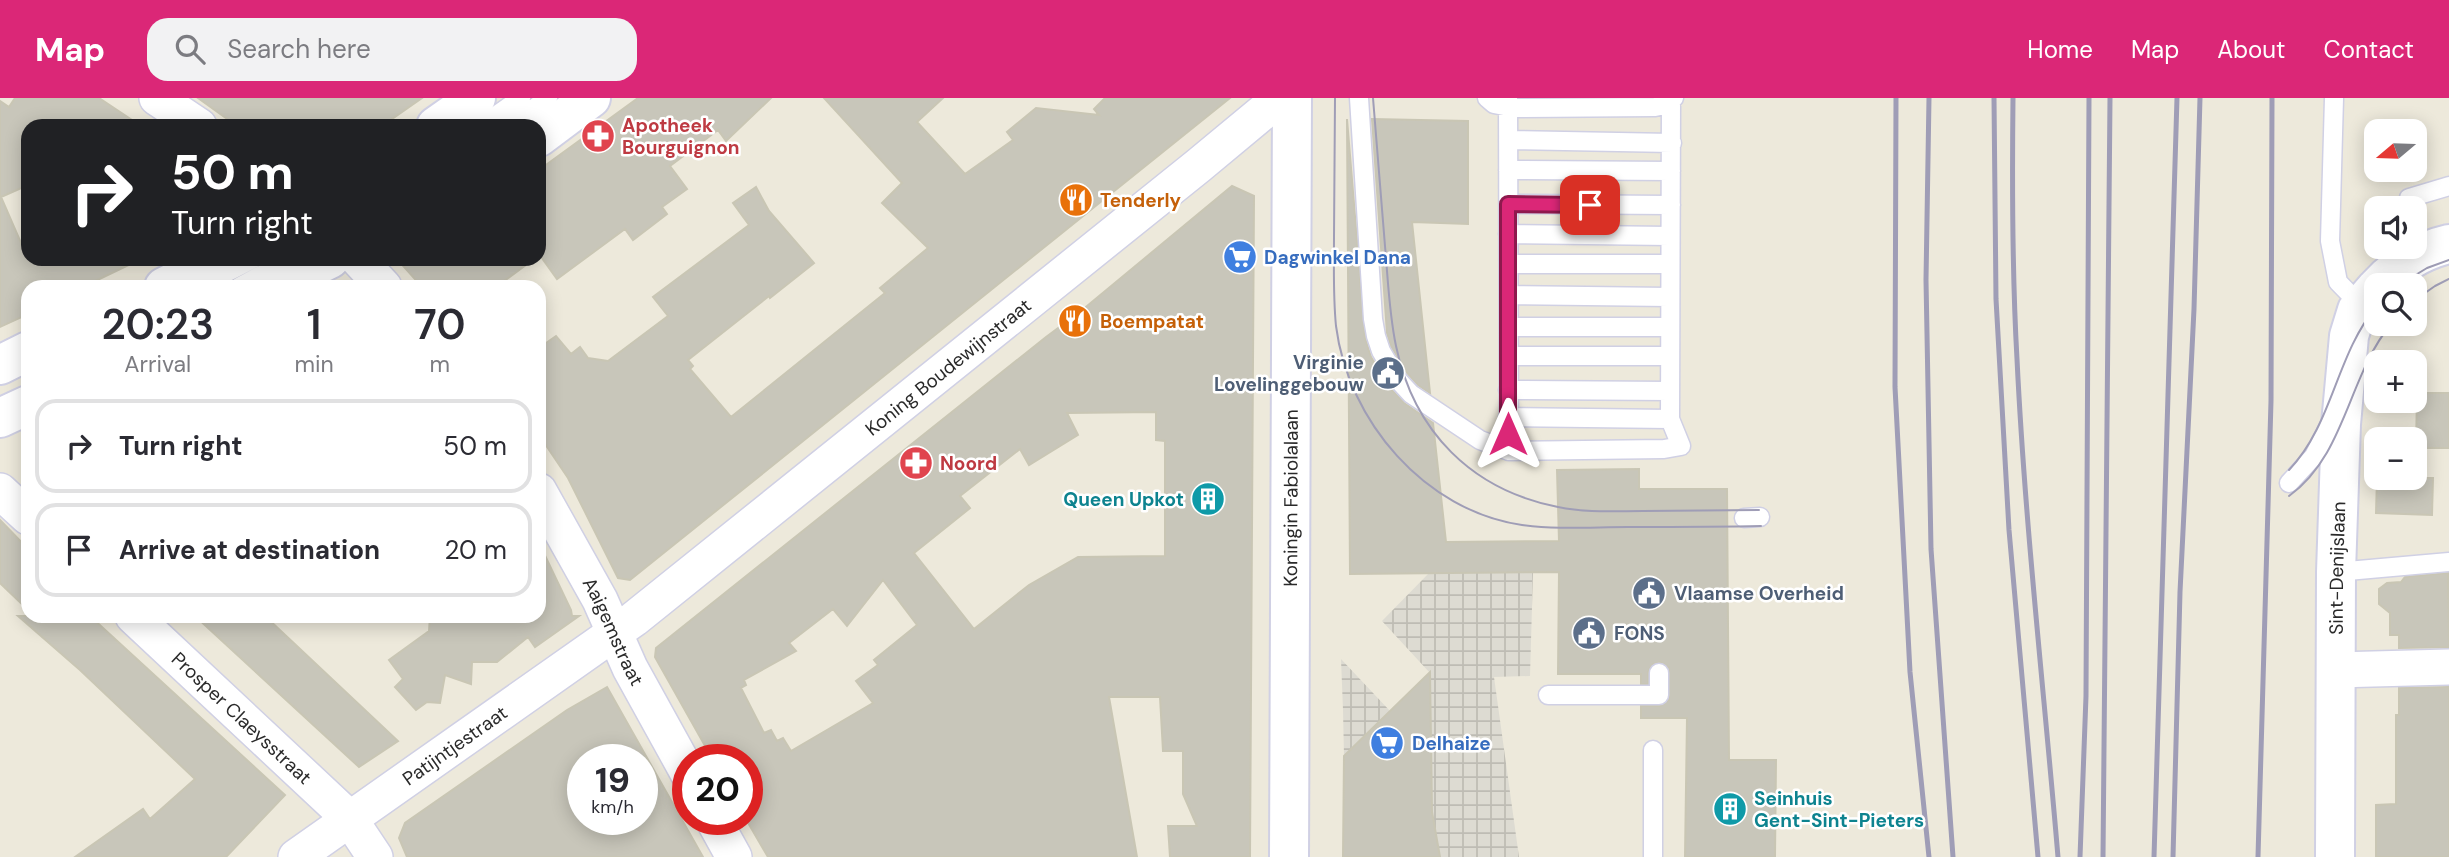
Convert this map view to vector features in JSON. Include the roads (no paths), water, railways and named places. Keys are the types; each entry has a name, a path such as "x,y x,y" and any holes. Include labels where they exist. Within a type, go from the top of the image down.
{"street":[{"path":"157,98 188,119"},
{"path":"446,119 477,98"},
{"path":"546,132 591,98"},
{"name":"Koning Boudewijnstraat","path":"613,633 634,619 1199,166 1280,98"},
{"name":"Koningin Fabiolalaan","path":"1289,857 1292,98"},
{"path":"178,280 205,266"},
{"path":"287,280 316,266"},
{"path":"364,266 378,280"},
{"name":"Sint-Denijslaan","path":"2335,857 2336,572 2343,390 2349,336 2364,320"},
{"path":"0,365 21,354"},
{"path":"0,418 21,408"},
{"path":"0,491 21,510"},
{"name":"Aaigemstraat","path":"546,504 600,600 629,668 672,745"},
{"name":"Prosper Claeysstraat","path":"140,623 349,818 374,857"},
{"name":"Patijntjestraat","path":"296,857 613,633"},
{"path":"2335,670 2449,667"},
{"path":"722,835 734,857"}],"lane":[{"path":"491,119 521,98"},
{"path":"520,119 548,98"},
{"path":"1359,98 1373,320 1381,351 1398,380 1411,394 1480,440 1509,451 1629,451 1681,446 1670,419 1672,103"},
{"path":"1487,98 1494,104 1514,108 1656,107 1672,103"},
{"path":"1508,98 1509,451"},
{"path":"2334,98 2330,241 2337,282 2364,280"},
{"path":"1508,117 1672,103"},
{"path":"1508,140 1672,143"},
{"path":"1508,170 1671,171"},
{"path":"2416,196 2449,186"},
{"path":"1508,204 1671,205"},
{"path":"1508,234 1670,236"},
{"path":"1509,264 1669,264"},
{"path":"212,280 240,266"},
{"path":"252,280 279,266"},
{"path":"1509,295 1669,297"},
{"path":"1510,327 1670,327"},
{"path":"1510,356 1669,356"},
{"path":"1508,390 1670,391"},
{"path":"2289,484 2314,456 2343,390"},
{"path":"0,401 21,391"},
{"path":"1508,417 1670,419"},
{"path":"2336,572 2449,562"},
{"path":"1548,695 1660,695 1659,673"},
{"path":"1653,750 1653,857"}],"tram line":[{"path":"1335,98 1336,326 1343,361 1356,395 1397,456 1424,481 1454,501 1487,516 1522,525 1562,528 1761,526"},
{"path":"1373,98 1389,296 1396,346 1417,405 1432,430 1452,452 1499,487 1527,499 1558,507 1601,511 1759,510"},
{"path":"2419,273 2449,260"},
{"path":"2427,292 2449,279"},
{"path":"2289,470 2316,432 2352,346 2364,325"},
{"path":"2289,496 2308,479 2323,459 2365,367 2383,336"}],"railway":[{"path":"1896,98 1895,387 1910,672 1929,857"},
{"path":"1929,98 1926,280 1931,549 1953,857"},
{"path":"1994,98 1996,299 2009,530 2038,857"},
{"path":"2013,98 2013,261 2020,421 2058,857"},
{"path":"2080,857 2086,696 2089,98"},
{"path":"2103,857 2110,98"},
{"path":"2154,857 2177,98"},
{"path":"2173,857 2180,592 2194,309 2200,98"},
{"path":"2258,857 2271,401 2272,98"}],"place":[{"name":"Apotheek Bourguignon","path":"598,136"},
{"name":"Tenderly","path":"1076,200"},
{"name":"Dagwinkel Dana","path":"1240,257"},
{"name":"Boempatat","path":"1075,321"},
{"name":"Virginie Lovelinggebouw","path":"1388,373"},
{"name":"Noord","path":"916,463"},
{"name":"Queen Upkot","path":"1208,499"},
{"name":"Vlaamse Overheid","path":"1649,593"},
{"name":"FONS","path":"1589,633"},
{"name":"Delhaize","path":"1387,743"},
{"name":"Seinhuis Gent-Sint-Pieters","path":"1730,809"}]}
